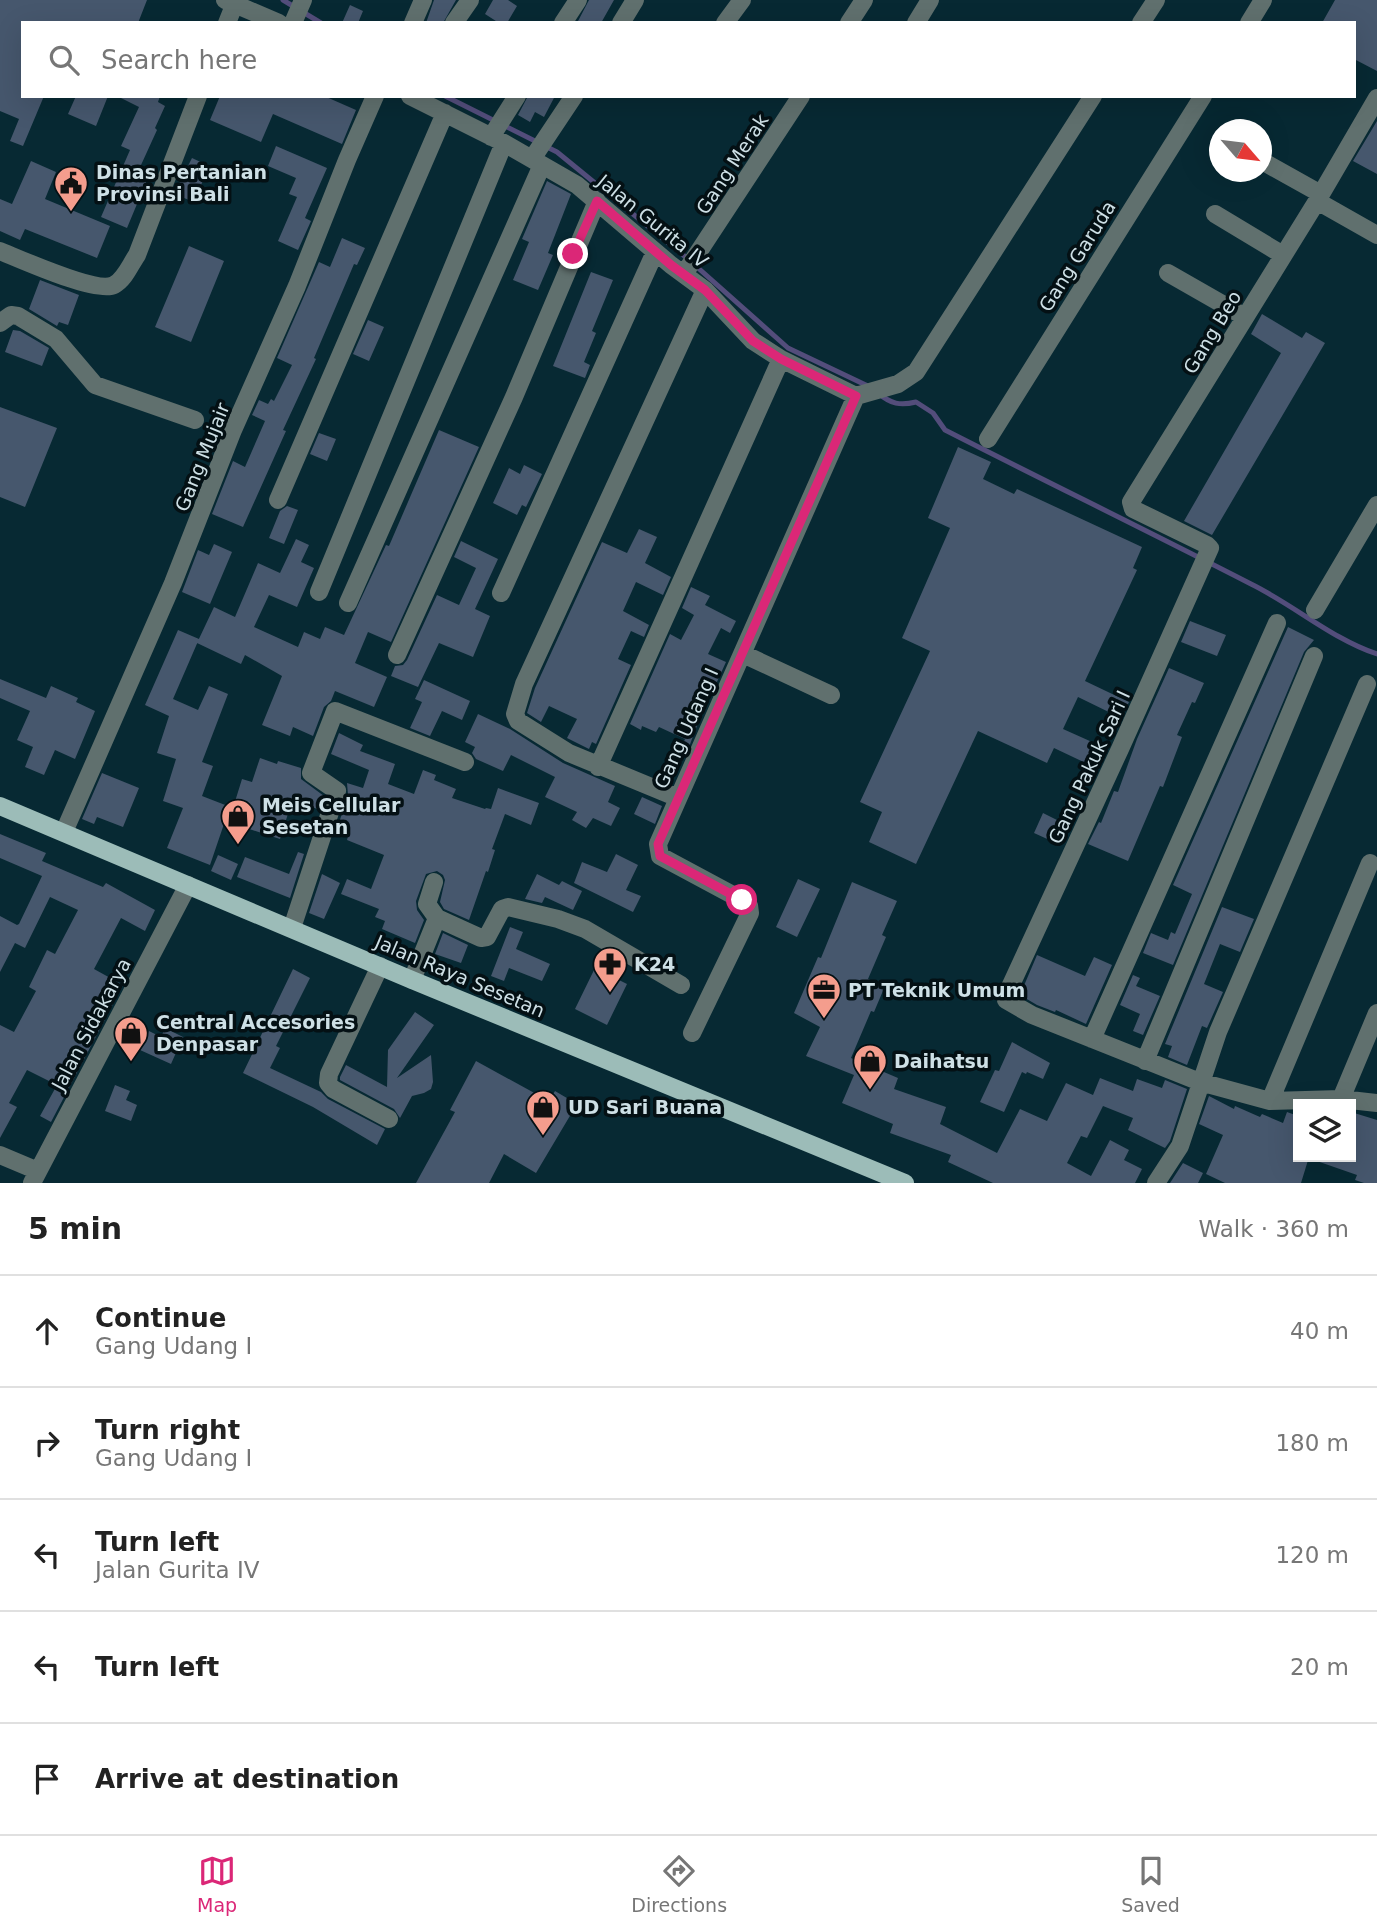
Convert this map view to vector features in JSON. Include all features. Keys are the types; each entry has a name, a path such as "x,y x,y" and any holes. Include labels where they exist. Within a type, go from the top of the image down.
{"main road":[{"name":"Jalan Raya Sesetan","path":"0,806 412,980 905,1183"}],"street":[{"path":"294,21 303,0"},
{"path":"414,21 423,0"},
{"path":"455,21 470,0"},
{"path":"565,21 578,0"},
{"path":"622,21 635,0"},
{"path":"726,21 742,0"},
{"path":"850,21 864,0"},
{"path":"917,21 930,0"},
{"path":"1142,21 1156,0"},
{"path":"1250,21 1263,0"},
{"path":"227,21 230,2 274,21"},
{"path":"0,251 87,284 108,288 115,285 137,255 197,98"},
{"name":"Gang Mujair","path":"64,832 173,583 233,430 297,286 346,160 374,98"},
{"name":"Jalan Gurita IV","path":"414,98 445,113 498,132 577,185 655,252 691,264 705,290 753,341 781,359 858,395"},
{"path":"319,592 498,132 516,98"},
{"path":"348,603 536,159 573,98"},
{"name":"Gang Merak","path":"691,264 800,98"},
{"path":"858,395 898,384 916,372 1092,98"},
{"name":"Gang Garuda","path":"988,439 1202,98"},
{"name":"Gang Beo","path":"1209,551 1209,546 1133,509 1131,502 1377,98"},
{"path":"278,500 445,113"},
{"path":"1272,167 1377,235"},
{"path":"397,655 514,397 597,201"},
{"path":"1215,214 1283,255"},
{"path":"501,593 655,252"},
{"path":"1168,273 1245,317"},
{"path":"678,797 598,766 554,744 518,721 514,714 524,684 705,290"},
{"path":"0,323 11,315 18,316 55,339 95,386 195,420"},
{"path":"598,766 781,359"},
{"name":"Gang Udang I","path":"692,1033 750,913 749,905 660,856 658,844 858,395"},
{"path":"1315,610 1377,505"},
{"name":"Gang Pakuk Sari I","path":"1092,1039 1025,1012 1006,1000 1209,551"},
{"path":"1277,622 1092,1039 1200,1082 1270,1101 1293,1101"},
{"path":"743,654 831,695"},
{"path":"1145,1060 1314,656"},
{"path":"1156,1183 1180,1146 1218,1031 1367,684"},
{"path":"292,928 337,791 311,773 335,711 465,762"},
{"path":"1270,1101 1370,863"},
{"path":"434,882 427,904 437,918 481,938 489,935 502,909 508,907 548,916 585,929 681,985"},
{"name":"Jalan Sidakarya","path":"35,1177 188,885"},
{"path":"412,980 437,918"},
{"path":"380,966 329,1074 328,1083 333,1089 389,1119"},
{"path":"1341,1099 1377,1013"},
{"path":"1356,1101 1377,1103"},
{"path":"0,1155 35,1177"}],"building":[{"path":"0,0 147,0 139,21 21,21 21,98 43,98 23,146 10,141 19,119 0,111"},
{"path":"434,0 456,0 444,21 427,21"},
{"path":"493,0 508,0 517,6 508,21 496,21 485,14"},
{"path":"589,0 614,0 602,21 578,21"},
{"path":"1335,0 1377,0 1377,71 1356,60 1356,21 1323,21"},
{"path":"350,5 363,11 359,21 343,21"},
{"path":"75,98 107,98 96,126 68,114"},
{"path":"121,98 159,98 158,102 165,106 136,176 147,180 127,228 101,217 130,150 121,146 139,107"},
{"path":"219,98 329,98 356,110 342,144 273,114 261,142 210,120"},
{"path":"527,98 554,98 544,117 535,112 530,122 518,115"},
{"path":"1377,121 1377,174 1353,161"},
{"path":"276,146 327,168 305,218 311,221 298,250 278,241 297,197 289,194 296,178 268,166"},
{"path":"192,158 209,166 194,202 174,194"},
{"path":"31,161 56,172 45,199 110,226 97,258 25,229 20,240 0,231 0,199 12,204"},
{"path":"547,181 571,194 548,253 553,255 538,290 513,280 529,242 522,239"},
{"path":"342,238 365,248 357,265 354,264 314,358 316,359 283,430 286,431 243,527 212,514 233,461 245,467 265,421 252,415 259,400 268,404 271,399 274,401 292,365 277,358 319,262 330,267"},
{"path":"189,246 224,261 191,342 155,327"},
{"path":"591,272 613,280 592,331 596,333 584,362 590,365 585,378 553,366"},
{"path":"40,280 79,295 68,325 59,322 57,326 29,309"},
{"path":"1262,314 1302,338 1306,332 1325,343 1212,535 1184,521 1281,353 1251,334"},
{"path":"368,320 384,327 369,361 353,354"},
{"path":"13,330 20,331 49,348 42,366 5,352"},
{"path":"0,407 57,428 25,507 0,497"},
{"path":"439,430 479,447 391,642 368,632 355,663 387,677 374,707 335,691 331,701 324,707 313,736 293,727 290,736 262,725 282,676 245,655 241,664 197,643 214,607 235,617 258,563 280,573 296,539 309,545 301,562 314,568 297,607 269,595 254,627 298,647 304,632 320,639 325,627 344,635 386,545 389,546"},
{"path":"319,433 336,439 327,461 310,454"},
{"path":"958,447 991,462 983,479 1014,494 1017,489 1142,547 1133,568 1137,570 1085,681 1129,702 1121,718 1078,697 1063,729 1101,746 1092,766 1054,748 1047,763 978,731 916,864 869,842 882,812 860,802 930,651 902,638 950,528 928,518"},
{"path":"524,465 542,474 526,507 522,505 517,515 493,503 509,468 520,474"},
{"path":"287,506 298,510 284,544 269,538 280,511"},
{"path":"639,529 657,537 645,563 671,577 663,595 636,582 623,611 649,625 644,637 631,631 618,659 631,665 596,744 592,742 589,749 567,738 577,719 549,706 541,722 527,713 535,688 602,542 627,553"},
{"path":"461,541 498,559 475,609 490,616 473,657 439,643 418,687 391,676 395,666 403,665 407,660 437,595 459,605 476,568 454,557"},
{"path":"214,544 232,552 210,604 182,592 198,550 209,555"},
{"path":"691,587 710,596 705,605 736,621 730,633 721,628 708,654 726,662 716,684 713,683 689,747 683,744 685,739 659,727 656,732 642,726 641,730 630,724 670,634 681,640 694,615 682,608"},
{"path":"1190,621 1226,635 1217,656 1181,642"},
{"path":"1288,627 1314,640 1304,652 1173,965 1143,953 1151,933 1168,940 1171,932 1175,934 1192,894 1173,885"},
{"path":"178,630 199,639 173,699 198,710 209,686 228,694 202,762 213,766 202,796 233,808 242,779 252,782 260,758 301,768 301,779 324,796 319,810 293,798 280,839 225,821 210,865 167,848 183,808 163,801 176,759 157,753 169,716 145,705"},
{"path":"1169,668 1204,683 1177,735 1182,737 1163,787 1160,786 1128,861 1088,844 1099,822 1101,823 1114,791 1118,792 1137,739"},
{"path":"0,679 46,698 51,686 78,698 76,702 95,711 75,759 55,750 44,775 25,767 33,747 17,740 30,711 0,698"},
{"path":"424,680 470,701 462,720 442,711 430,736 410,728 422,702 415,699"},
{"path":"478,714 510,729 563,763 615,786 608,802 620,808 611,826 593,818 586,828 572,820 577,812 545,797 555,777 511,755 503,771 476,759 472,753 475,747 465,742"},
{"path":"339,733 363,745 360,751 395,764 388,784 414,794 423,770 436,775 434,780 456,789 452,798 485,809 491,809 498,788 539,803 531,825 505,814 492,849 495,850 488,872 486,871 469,920 444,909 440,902 445,880 437,871 426,874 416,901 417,910 424,920 415,943 382,929 385,921 375,917 379,909 341,894 347,879 371,889 384,855 347,840 348,836 336,832 348,795 347,783 363,788 369,770 331,754"},
{"path":"102,773 139,788 123,827 97,817 94,824 82,819"},
{"path":"642,797 662,806 655,824 634,814"},
{"path":"1043,813 1065,824 1056,843 1034,833"},
{"path":"0,834 46,853 42,861 103,887 106,883 155,910 145,931 121,918 94,969 123,985 51,1122 40,1116 57,1085 27,1070 9,1103 17,1107 0,1138 0,1025 14,1032 36,991 29,987 47,950 55,954 78,910 50,897 25,948 15,943 0,972 0,916 19,924 42,876 0,858"},
{"path":"298,852 304,854 290,898 237,877 245,857 289,874"},
{"path":"616,854 638,865 626,890 641,896 633,912 574,883 582,862 607,872"},
{"path":"218,855 238,864 231,880 211,871"},
{"path":"322,874 340,883 324,919 309,913"},
{"path":"537,874 559,885 562,881 582,891 573,910 545,897 542,903 525,899"},
{"path":"798,879 820,889 797,937 776,927"},
{"path":"852,882 897,901 882,935 886,937 868,979 885,986 851,1058 898,1078 894,1089 946,1107 940,1124 997,1153 1020,1109 1047,1121 1066,1083 1093,1095 1100,1078 1133,1091 1137,1079 1162,1088 1165,1080 1187,1089 1170,1141 1165,1148 1128,1130 1133,1118 1103,1106 1087,1138 1081,1136 1067,1163 1091,1176 1110,1140 1129,1150 1124,1160 1142,1169 1135,1183 993,1183 948,1162 951,1155 890,1133 893,1124 842,1103 854,1075 806,1056 820,1027 794,1013 818,957 821,958"},
{"path":"1222,907 1254,919 1240,952 1220,944 1204,984 1223,992 1207,1028 1202,1026 1187,1065 1168,1057 1172,1046 1165,1044"},
{"path":"510,927 523,932 516,949 550,964 542,981 509,968 504,981 491,976"},
{"path":"443,933 468,945 461,963 435,954"},
{"path":"1037,955 1085,976 1094,957 1112,965 1086,1024 1056,1010 1055,1012 1037,1005 1020,995"},
{"path":"595,968 627,984 607,1025 575,1009"},
{"path":"293,969 310,978 276,1046 280,1048 270,1068 321,1092 328,1099 385,1129 377,1145 313,1107 243,1073"},
{"path":"1133,975 1140,978 1136,986 1160,996 1143,1035 1133,1031 1140,1014 1120,1005"},
{"path":"415,1012 434,1025 397,1078 431,1055 433,1082 431,1089 412,1096 400,1118 394,1109 340,1080 340,1077 346,1065 387,1087 388,1050"},
{"path":"165,1028 183,1037 171,1064 140,1050 149,1031 161,1037"},
{"path":"1012,1042 1050,1063 1043,1079 1022,1072 1004,1112 980,1102 995,1070 999,1071"},
{"path":"476,1061 549,1101 555,1091 577,1104 536,1173 504,1154 489,1183 416,1183 455,1112 450,1110"},
{"path":"115,1085 130,1091 126,1100 137,1105 131,1121 105,1111"},
{"path":"1209,1096 1234,1109 1235,1106 1283,1123 1287,1112 1293,1114 1293,1162 1307,1162 1301,1183 1225,1183 1206,1174 1223,1135 1199,1124"},
{"path":"1356,1114 1377,1120 1377,1183 1355,1180 1357,1175 1320,1162 1356,1162"},
{"path":"1183,1163 1203,1173 1198,1183 1170,1183"}],"waterway":[{"path":"283,0 318,21"},
{"path":"449,98 557,152 688,259 788,348 870,387"},
{"path":"878,393 896,403 916,402 933,413 945,430 1251,584 1344,640 1377,654"}],"place":[{"name":"Dinas Pertanian Provinsi Bali","path":"71,213"},
{"name":"Meis Cellular Sesetan","path":"238,846"},
{"name":"K24","path":"610,994"},
{"name":"PT Teknik Umum","path":"824,1020"},
{"name":"Central Accesories Denpasar","path":"131,1063"},
{"name":"Daihatsu","path":"870,1091"},
{"name":"UD Sari Buana","path":"543,1137"}],"route":[{"path":"573,254 597,201 671,265 705,290 753,341 781,359 856,396 658,844 657,851 660,856 742,900"}]}
